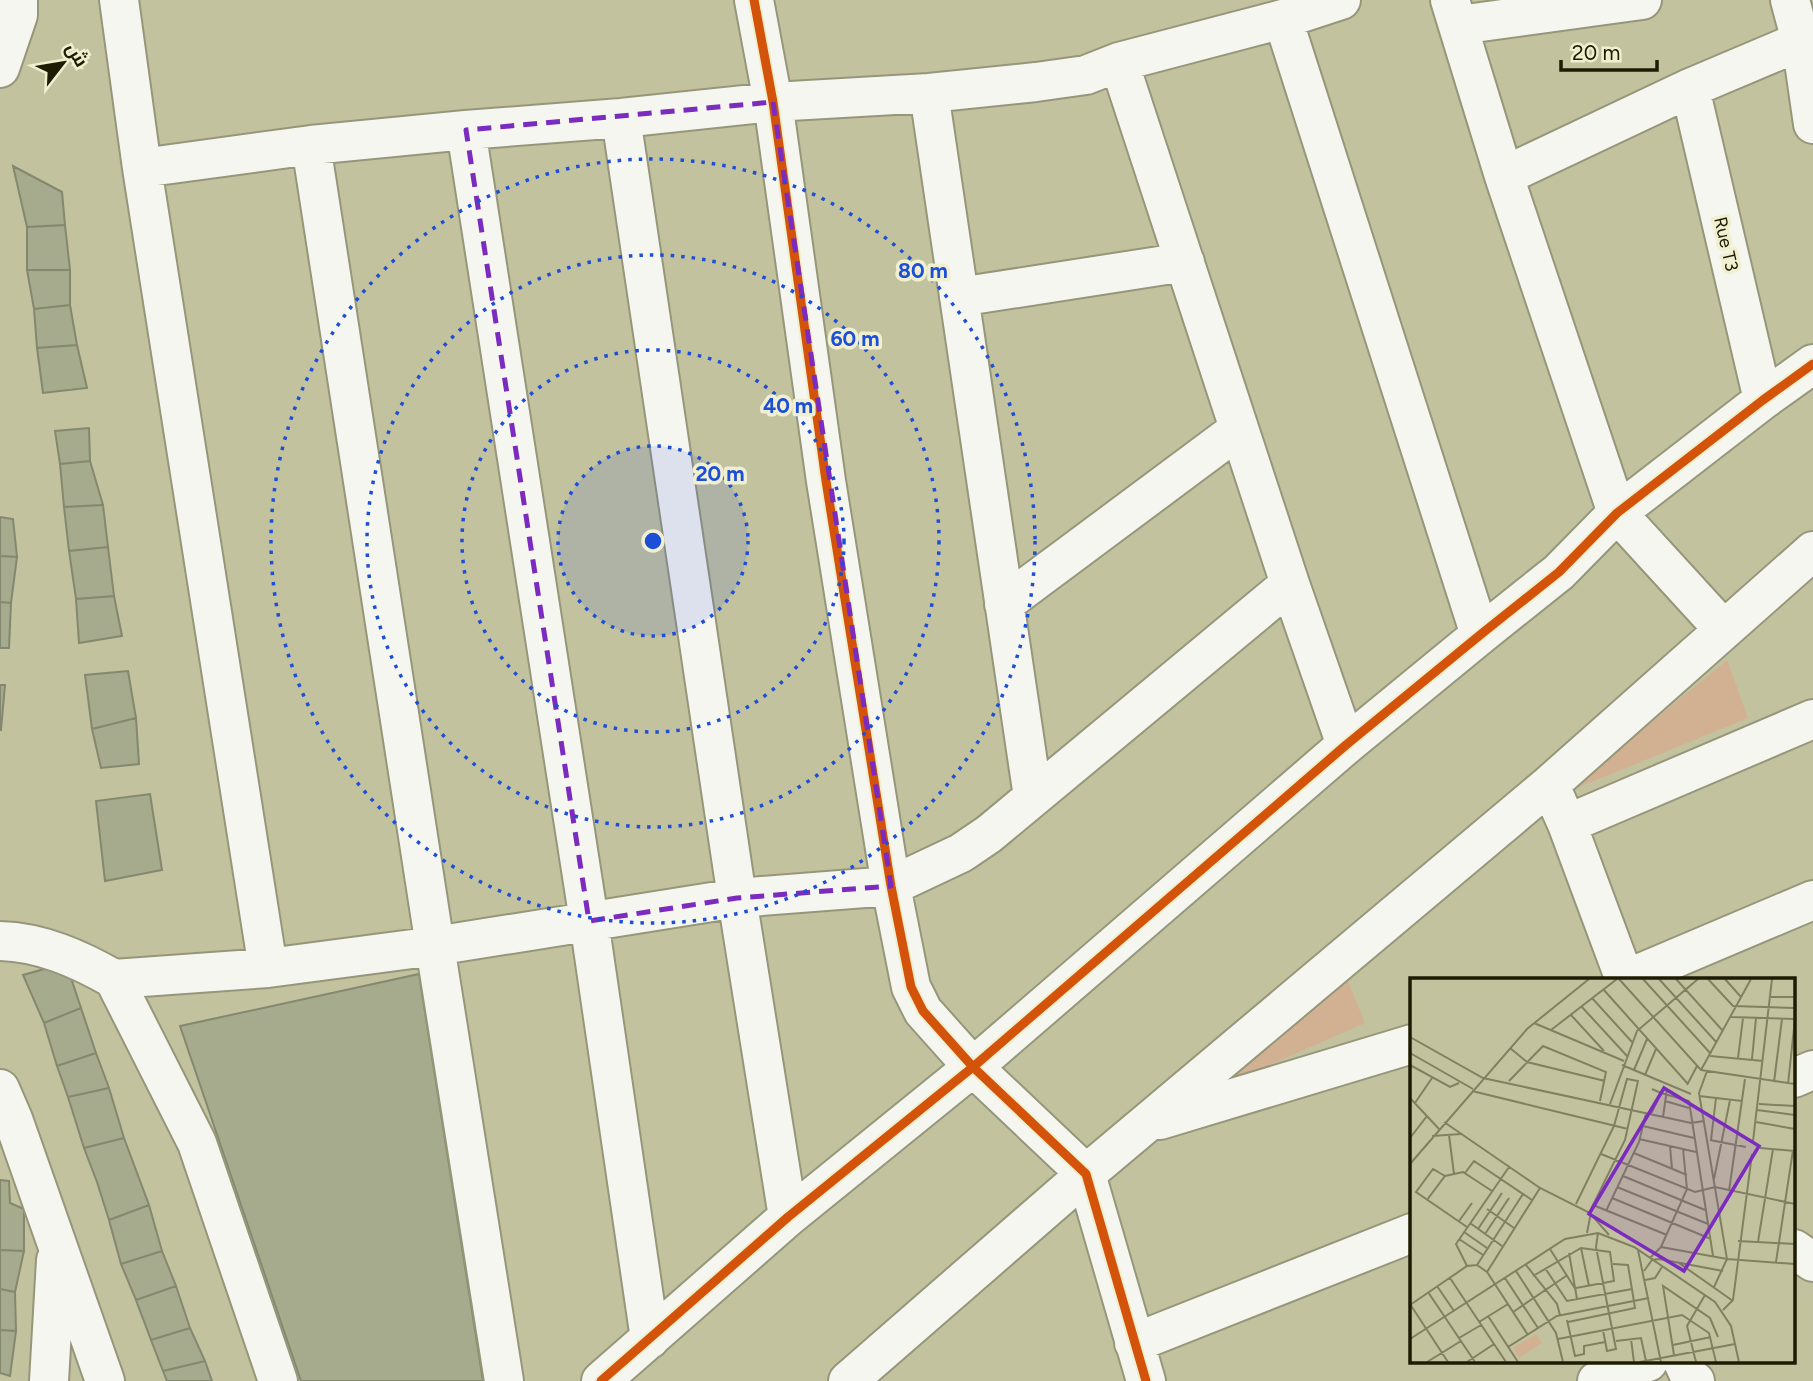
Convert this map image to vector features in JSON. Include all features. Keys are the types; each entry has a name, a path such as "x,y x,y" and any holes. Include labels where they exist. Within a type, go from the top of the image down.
{"street":[{"path":"119,0 142,168 268,968"},
{"path":"754,0 773,102 826,481 891,887 911,987 923,1011 973,1066 1086,1174 1146,1381"},
{"path":"142,168 311,145 773,102 929,93 1086,75 1119,61 1283,19 1340,0"},
{"path":"1642,0 1454,13 1504,176 1617,513 1724,629"},
{"path":"1790,0 1807,39 1813,124"},
{"path":"0,68 21,10"},
{"path":"1283,19 1480,635"},
{"path":"1504,176 1690,88 1807,39"},
{"path":"1119,61 1290,584 1346,745"},
{"name":"Rue T3","path":"1690,88 1763,400"},
{"path":"929,93 1033,797"},
{"path":"621,118 737,898 788,1217"},
{"path":"466,130 589,921 650,1339"},
{"path":"311,145 504,1381"},
{"path":"959,297 1185,262"},
{"path":"601,1381 788,1217 973,1066 1346,745 1559,572 1617,513 1813,364"},
{"path":"1004,604 1239,429"},
{"path":"848,1381 1086,1174 1549,785 1813,551"},
{"path":"114,979 268,968 435,946 737,898 891,887 961,853 989,834 1290,584"},
{"path":"1567,824 1813,719"},
{"path":"1549,785 1567,824 1623,978"},
{"path":"1629,978 1813,900"},
{"path":"0,941 19,941 58,952 114,979 197,1143 278,1381"},
{"path":"1145,1124 1410,1045"},
{"path":"1796,1077 1813,1070"},
{"path":"0,1089 57,1240 105,1381"},
{"path":"1134,1343 1410,1234"},
{"path":"49,1381 57,1240"},
{"path":"1796,1250 1813,1262"},
{"path":"1597,1381 1643,1364"},
{"path":"1684,1364 1695,1381"}],"highlighted area":[{"path":"773,102 891,886 737,898 589,921 466,130"}],"shaded area":[{"path":"1727,660 1748,718 1567,792"},
{"path":"1347,979 1365,1023 1188,1101"}],"building":[{"path":"13,166 62,192 65,225 27,227"},
{"path":"65,225 70,270 27,270 27,227"},
{"path":"27,270 70,270 70,305 34,309"},
{"path":"70,305 77,345 37,348 34,309"},
{"path":"77,345 87,388 43,393 37,348"},
{"path":"89,428 90,461 60,464 55,431"},
{"path":"90,461 103,505 64,507 60,464"},
{"path":"103,505 108,547 69,551 64,507"},
{"path":"0,517 13,519 17,557 0,556"},
{"path":"108,547 114,596 76,599 69,551"},
{"path":"0,556 17,557 11,603 0,602"},
{"path":"114,596 122,636 79,643 76,599"},
{"path":"0,602 11,603 9,648 0,648"},
{"path":"128,671 136,718 92,729 85,675"},
{"path":"0,685 5,685 1,730 0,730"},
{"path":"136,718 139,764 101,768 92,729"},
{"path":"150,794 162,870 105,881 96,801"},
{"path":"66,963 81,1008 44,1023 23,975"},
{"path":"419,974 483,1381 301,1381 180,1026"},
{"path":"81,1008 96,1053 57,1066 44,1023"},
{"path":"96,1053 109,1088 68,1097 57,1066"},
{"path":"109,1088 124,1138 84,1148 68,1097"},
{"path":"124,1138 149,1205 109,1220 84,1148"},
{"path":"0,1180 9,1181 10,1203 24,1209 24,1251 0,1250"},
{"path":"149,1205 162,1251 121,1264 109,1220"},
{"path":"0,1250 24,1251 15,1292 0,1289"},
{"path":"162,1251 176,1286 136,1300 121,1264"},
{"path":"176,1286 190,1328 151,1340 136,1300"},
{"path":"0,1289 15,1292 16,1331 0,1330"},
{"path":"190,1328 205,1361 163,1371 151,1340"},
{"path":"0,1330 16,1331 10,1376 0,1373"},
{"path":"205,1361 212,1381 167,1381 163,1371"}],"cycle path":[{"path":"754,0 773,102 826,481 891,886 911,987 923,1011 973,1067 1086,1174 1146,1381"},
{"path":"601,1381 788,1217 973,1067 1346,745 1559,572 1617,513 1813,364"}]}
